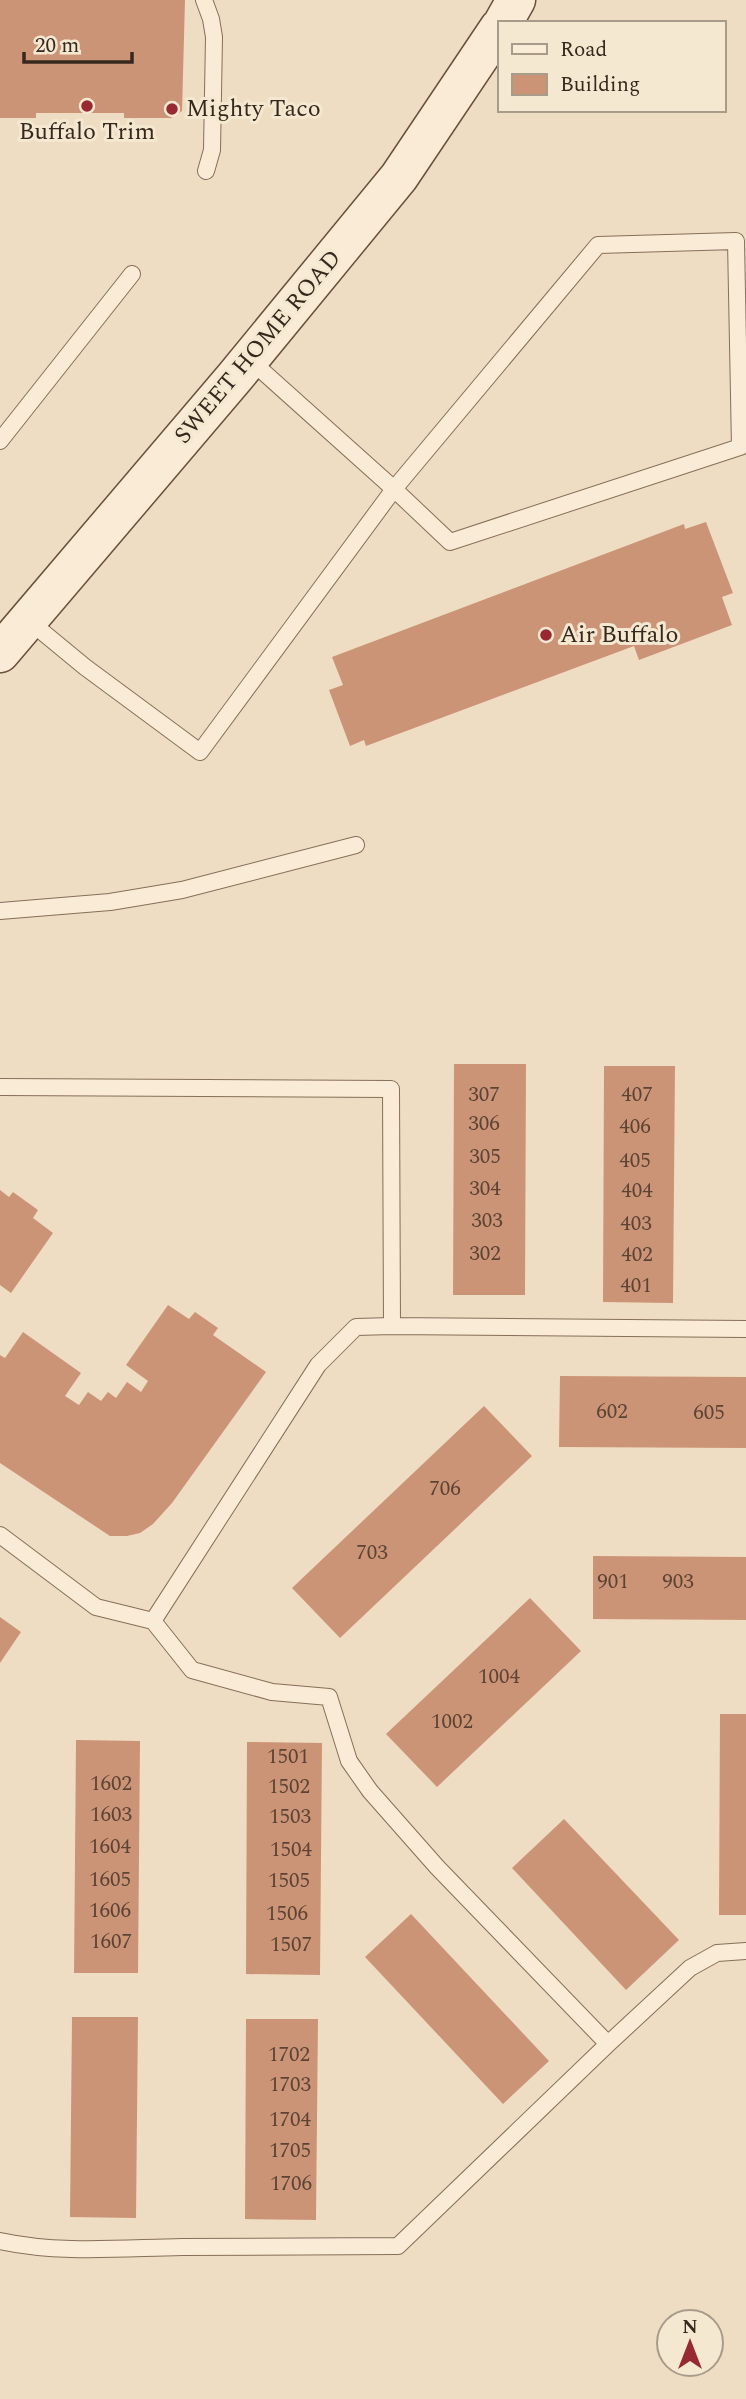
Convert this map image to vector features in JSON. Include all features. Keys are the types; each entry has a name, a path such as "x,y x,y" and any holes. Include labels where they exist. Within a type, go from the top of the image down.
{"main road":[{"path":"504,21 516,0"},
{"name":"SWEET HOME ROAD","path":"0,653 250,360 399,177 498,29"}],"lane":[{"path":"204,0 214,37 212,150 206,171"},
{"path":"28,620 85,667 200,752 394,489 598,245 736,242 740,447 450,542 394,489 250,360"},
{"path":"0,442 132,274"},
{"path":"0,911 110,902 181,890 356,845"},
{"path":"0,1087 391,1088 392,1326"},
{"path":"153,1620 318,1366 356,1327 746,1329"},
{"path":"0,1535 96,1607 153,1620 192,1670 272,1692 329,1697 349,1761 370,1791 437,1867 608,2044"},
{"path":"0,2241 33,2248 84,2250 398,2246 608,2044 701,1961 726,1951 746,1951"}],"building":[{"path":"0,0 185,0 182,111 171,118 124,118 124,113 36,113 36,118 0,118"},
{"name":"Air Buffalo","path":"706,522 733,593 722,597 732,625 639,660 634,646 366,746 364,740 350,746 329,690 343,685 332,657 684,524 685,529"},
{"path":"454,1064 526,1064 525,1295 453,1295"},
{"path":"604,1066 675,1066 673,1303 603,1302"},
{"path":"0,1190 9,1197 13,1192 38,1210 33,1218 53,1233 11,1293 0,1285"},
{"path":"168,1305 189,1319 195,1312 218,1328 213,1335 266,1372 172,1503 153,1524 140,1533 110,1536 0,1463 0,1355 5,1358 23,1332 81,1373 65,1396 79,1405 88,1392 101,1401 108,1392 116,1398 127,1382 141,1392 148,1381 126,1365"},
{"path":"560,1376 746,1377 746,1448 559,1447"},
{"path":"484,1406 532,1456 340,1638 292,1588"},
{"path":"593,1556 746,1557 746,1620 593,1619"},
{"path":"530,1598 581,1651 437,1787 386,1734"},
{"path":"0,1617 21,1632 0,1663"},
{"path":"720,1714 746,1714 746,1915 719,1915"},
{"path":"76,1740 140,1741 138,1973 74,1973"},
{"path":"247,1742 322,1743 320,1975 246,1974"},
{"path":"564,1819 679,1940 626,1990 512,1868"},
{"path":"411,1914 549,2061 503,2104 365,1957"},
{"path":"72,2017 138,2017 136,2218 70,2217"},
{"path":"246,2019 318,2019 316,2220 245,2219"}],"place":[{"name":"Buffalo Trim","path":"87,106"},
{"name":"Mighty Taco","path":"172,109"},
{"name":"Air Buffalo","path":"546,635"}]}
